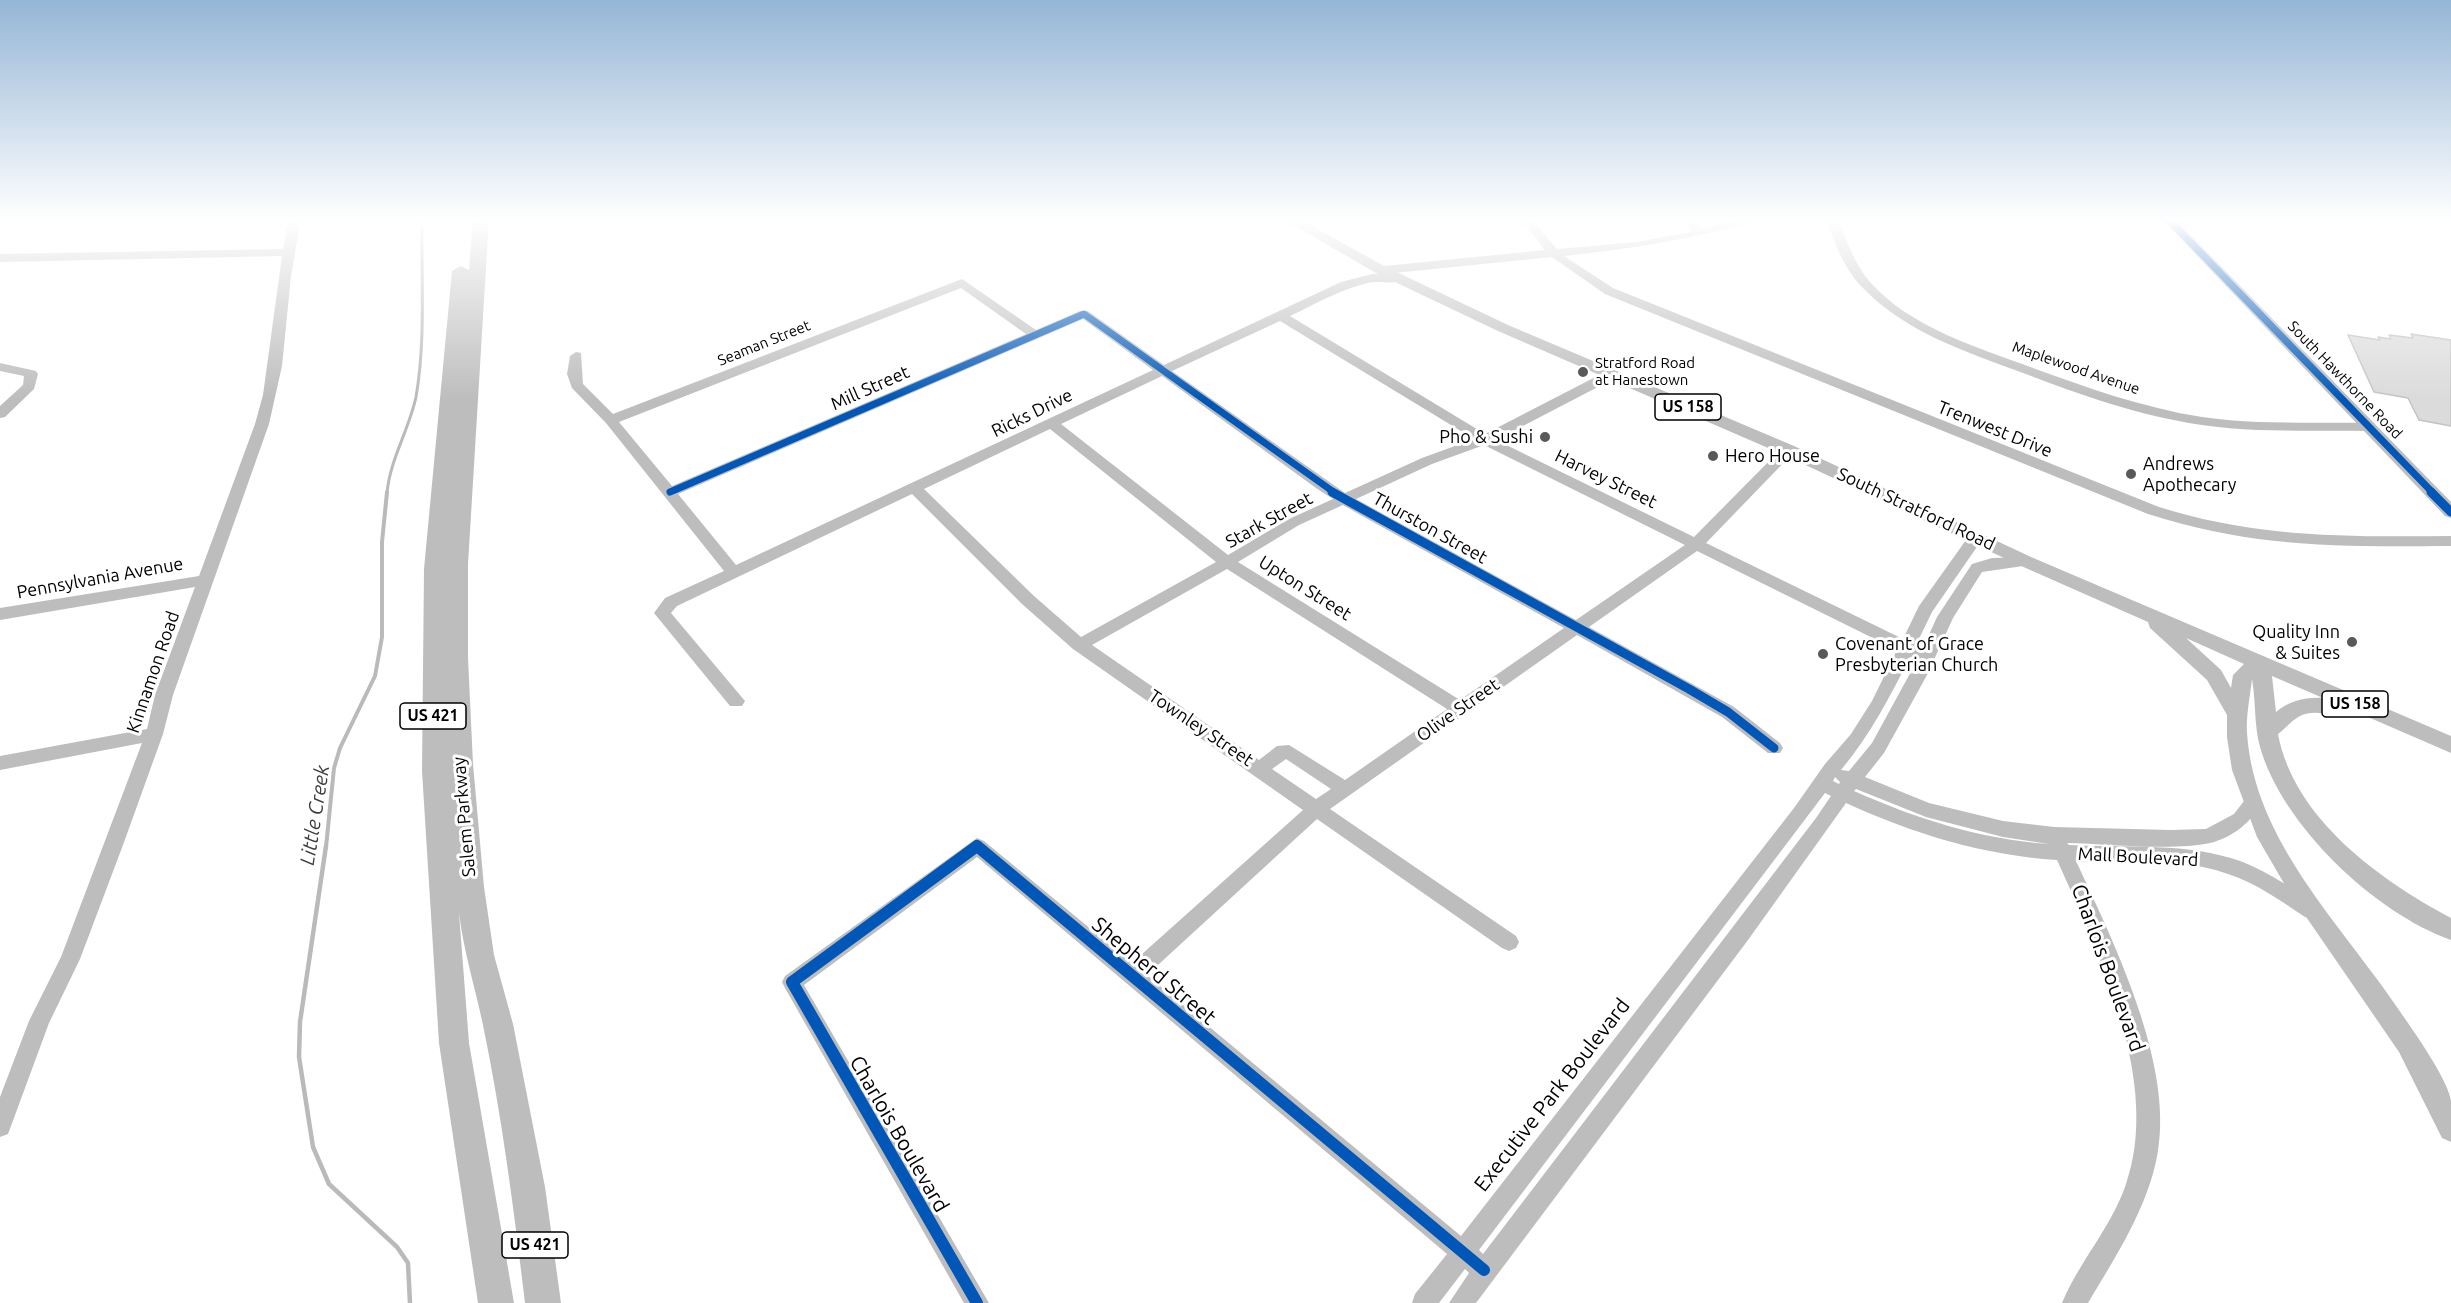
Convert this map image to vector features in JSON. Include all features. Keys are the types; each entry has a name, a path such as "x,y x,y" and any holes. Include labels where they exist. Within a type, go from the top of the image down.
{"highway":[{"name":"Salem Parkway","path":"461,279 435,569 433,664 435,771 454,1042 496,1303"},
{"name":"Salem Parkway","path":"477,279 457,564 456,648 460,764 470,887 479,955 498,1024 528,1187 543,1303"}],"main road":[{"name":"South Stratford Road","path":"1399,279 1503,328 1788,450 2025,561 2451,745"},
{"name":"South Hawthorne Road","path":"2226,279 2451,512"},
{"path":"2148,615 2214,675 2236,713 2237,738 2253,802 2274,853 2396,1026 2439,1100 2451,1129"},
{"path":"2236,713 2240,705 2243,675 2259,662 2265,683 2265,719 2271,748 2282,777 2307,816 2328,840 2382,888 2451,930"},
{"path":"2269,730 2288,713 2305,706 2317,705 2379,715"}],"street":[{"name":"Kinnamon Road","path":"0,1126 39,1021 70,959 153,734 164,695 251,452 262,430 277,363 285,279"},
{"name":"Ricks Drive","path":"1345,285 1350,279"},
{"name":"Ricks Drive","path":"736,701 662,613 671,602 1345,285 1369,279"},
{"name":"Ricks Drive","path":"1394,279 1399,279"},
{"name":"Trenwest Drive","path":"1586,279 1646,308 2096,490 2177,519 2241,533 2306,539 2451,541"},
{"name":"Maplewood Avenue","path":"1862,279 1882,299 1918,324 1982,353 2117,402 2160,413 2229,424 2370,427"},
{"name":"Seaman Street","path":"611,420 962,283 1034,334"},
{"name":"Mill Street","path":"670,492 1084,314"},
{"name":"Thurston Street","path":"1084,314 1321,485 1369,514 1578,626 1728,712 1774,748"},
{"name":"Harvey Street","path":"1281,316 1485,440 1926,656"},
{"path":"576,356 574,374 577,385 611,420 733,572"},
{"path":"0,367 31,374 29,386 0,414"},
{"name":"Stark Street","path":"1079,645 1227,563 1294,522 1427,461 1485,440 1612,374"},
{"name":"Upton Street","path":"1052,424 1132,486 1173,523 1227,563 1460,709"},
{"name":"Olive Street","path":"1132,976 1316,809 1696,544 1788,450"},
{"name":"Townley Street","path":"914,488 1028,600 1079,645 1509,942"},
{"name":"Executive Park Boulevard","path":"1424,1303 1791,826 1826,776 1857,739 1879,703 1941,584 1969,550 1976,537"},
{"path":"1461,1303 1878,748 1919,675 1945,617 1977,568 2025,561"},
{"name":"Pennsylvania Avenue","path":"0,614 206,580"},
{"path":"0,763 153,734"},
{"path":"1260,769 1283,752 1289,752 1344,789"},
{"name":"Mall Boulevard","path":"1826,776 1847,787 2008,848 2209,836 2241,819 2253,802"},
{"path":"1791,826 1811,839"},
{"name":"Mall Boulevard","path":"2059,844 2183,855 2226,864 2278,889 2314,912"},
{"name":"Charlois Boulevard","path":"2059,844 2133,1024 2149,1091 2147,1151 2131,1202 2074,1303"},
{"name":"Shepherd Street","path":"792,982 977,846 1484,1270"},
{"path":"1720,917 1740,934"},
{"name":"Charlois Boulevard","path":"792,982 977,1303"}],"building":[{"path":"2411,334 2451,340 2451,426 2419,420 2408,398 2374,392 2348,335 2380,340 2378,337 2391,339 2389,335 2413,338"}],"waterway":[{"name":"Little Creek","path":"387,493 392,468 416,397 421,353 422,279"},
{"name":"Little Creek","path":"326,847 334,768 340,748 375,676 382,637 382,542 387,492"},
{"name":"Little Creek","path":"326,846 300,1022 299,1057 313,1147 329,1184 397,1247 408,1263 410,1303"}],"cycle path":[{"path":"2226,279 2451,512"},
{"path":"670,492 1084,314 1321,485 1369,514 1689,689 1728,712 1774,748"},
{"path":"977,1303 792,982 977,846 1484,1270"}],"place":[{"name":"Stratford Road at Hanestown","path":"1583,372"},
{"name":"Pho & Sushi","path":"1545,437"},
{"name":"Hero House","path":"1713,456"},
{"name":"Andrews Apothecary","path":"2131,474"},
{"name":"Quality Inn & Suites","path":"2352,642"},
{"name":"Covenant of Grace Presbyterian Church","path":"1823,654"}]}
